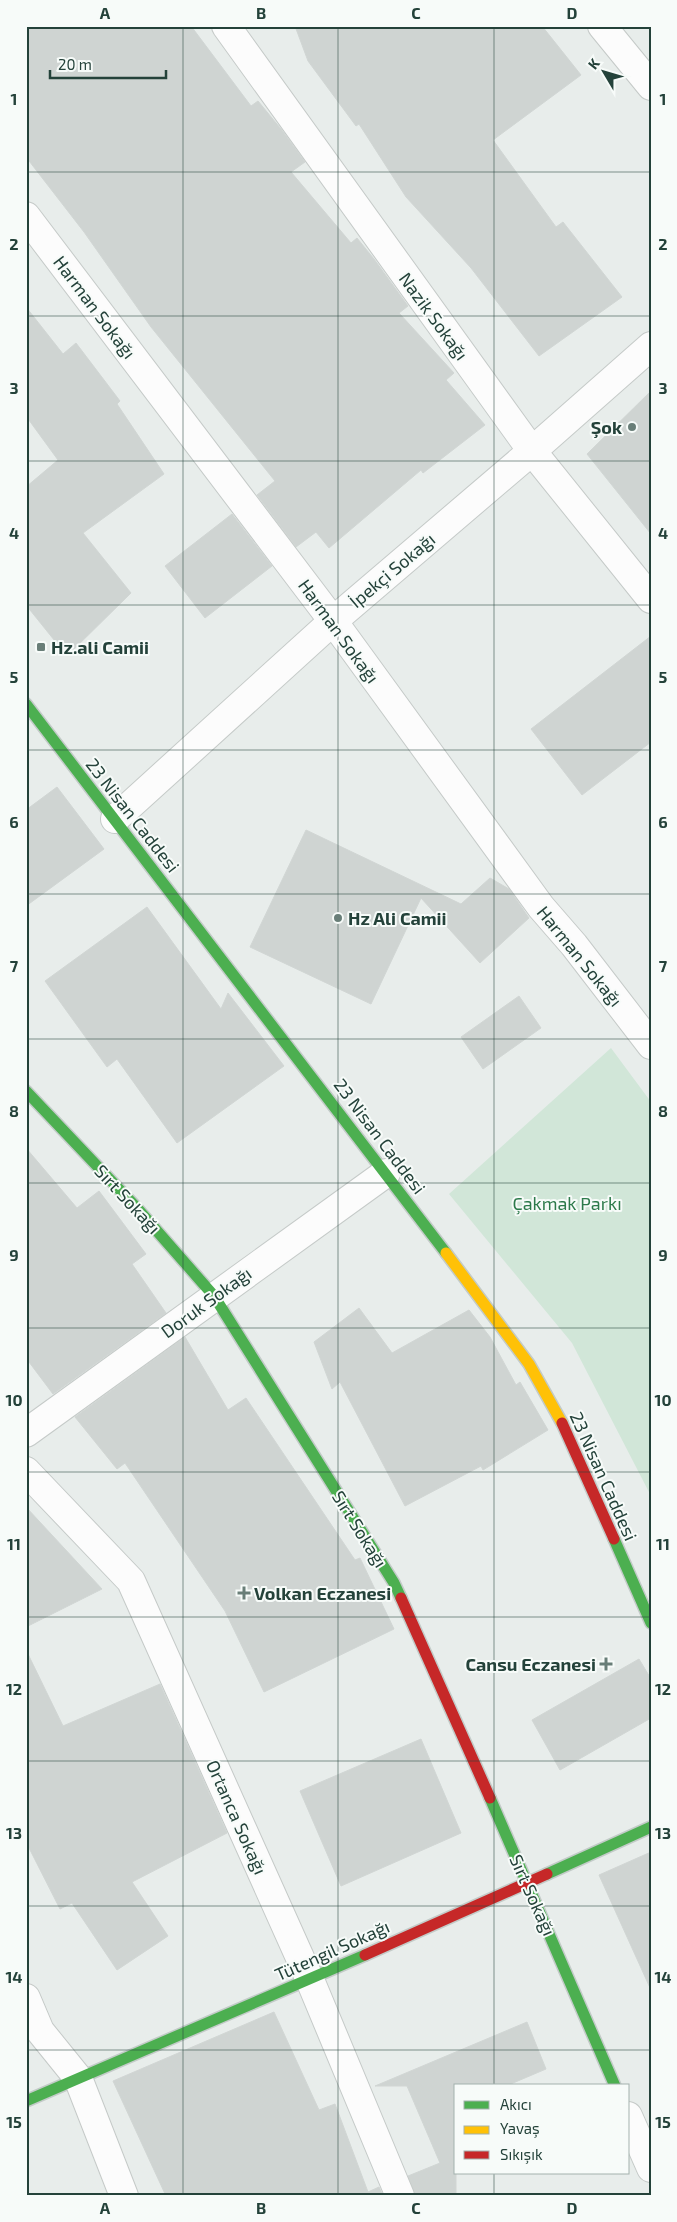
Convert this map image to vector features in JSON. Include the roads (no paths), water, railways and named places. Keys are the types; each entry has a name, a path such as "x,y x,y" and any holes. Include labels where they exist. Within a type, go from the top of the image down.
{"street":[{"name":"Nazik Sokağı","path":"226,26 532,451 651,599"},
{"path":"602,26 651,86"},
{"name":"Harman Sokağı","path":"26,216 332,621 540,907 574,945 651,1045"},
{"name":"İpekçi Sokağı","path":"115,819 332,621 532,451 651,346"},
{"name":"23 Nisan Caddesi","path":"26,704 386,1173 529,1364 562,1424 651,1623"},
{"name":"Sırt Sokağı","path":"26,1091 136,1207 214,1296 394,1583 528,1882 614,2084"},
{"name":"Doruk Sokağı","path":"26,1433 386,1173"},
{"name":"Ortanca Sokağı","path":"26,1470 131,1581 310,1980 400,2196"},
{"name":"Tütengil Sokağı","path":"26,2101 310,1980 651,1827"},
{"path":"26,1998 40,2031 78,2078 124,2196"},
{"path":"630,2121 651,2168"}],"place":[{"name":"Şok","path":"632,427"},
{"name":"Hz.ali Camii","path":"41,647"},
{"name":"Hz Ali Camii","path":"338,918"},
{"name":"Volkan Eczanesi","path":"244,1593"},
{"name":"Cansu Eczanesi","path":"606,1664"}],"park label":[{"name":"Çakmak Parkı","path":"567,1203"}]}
